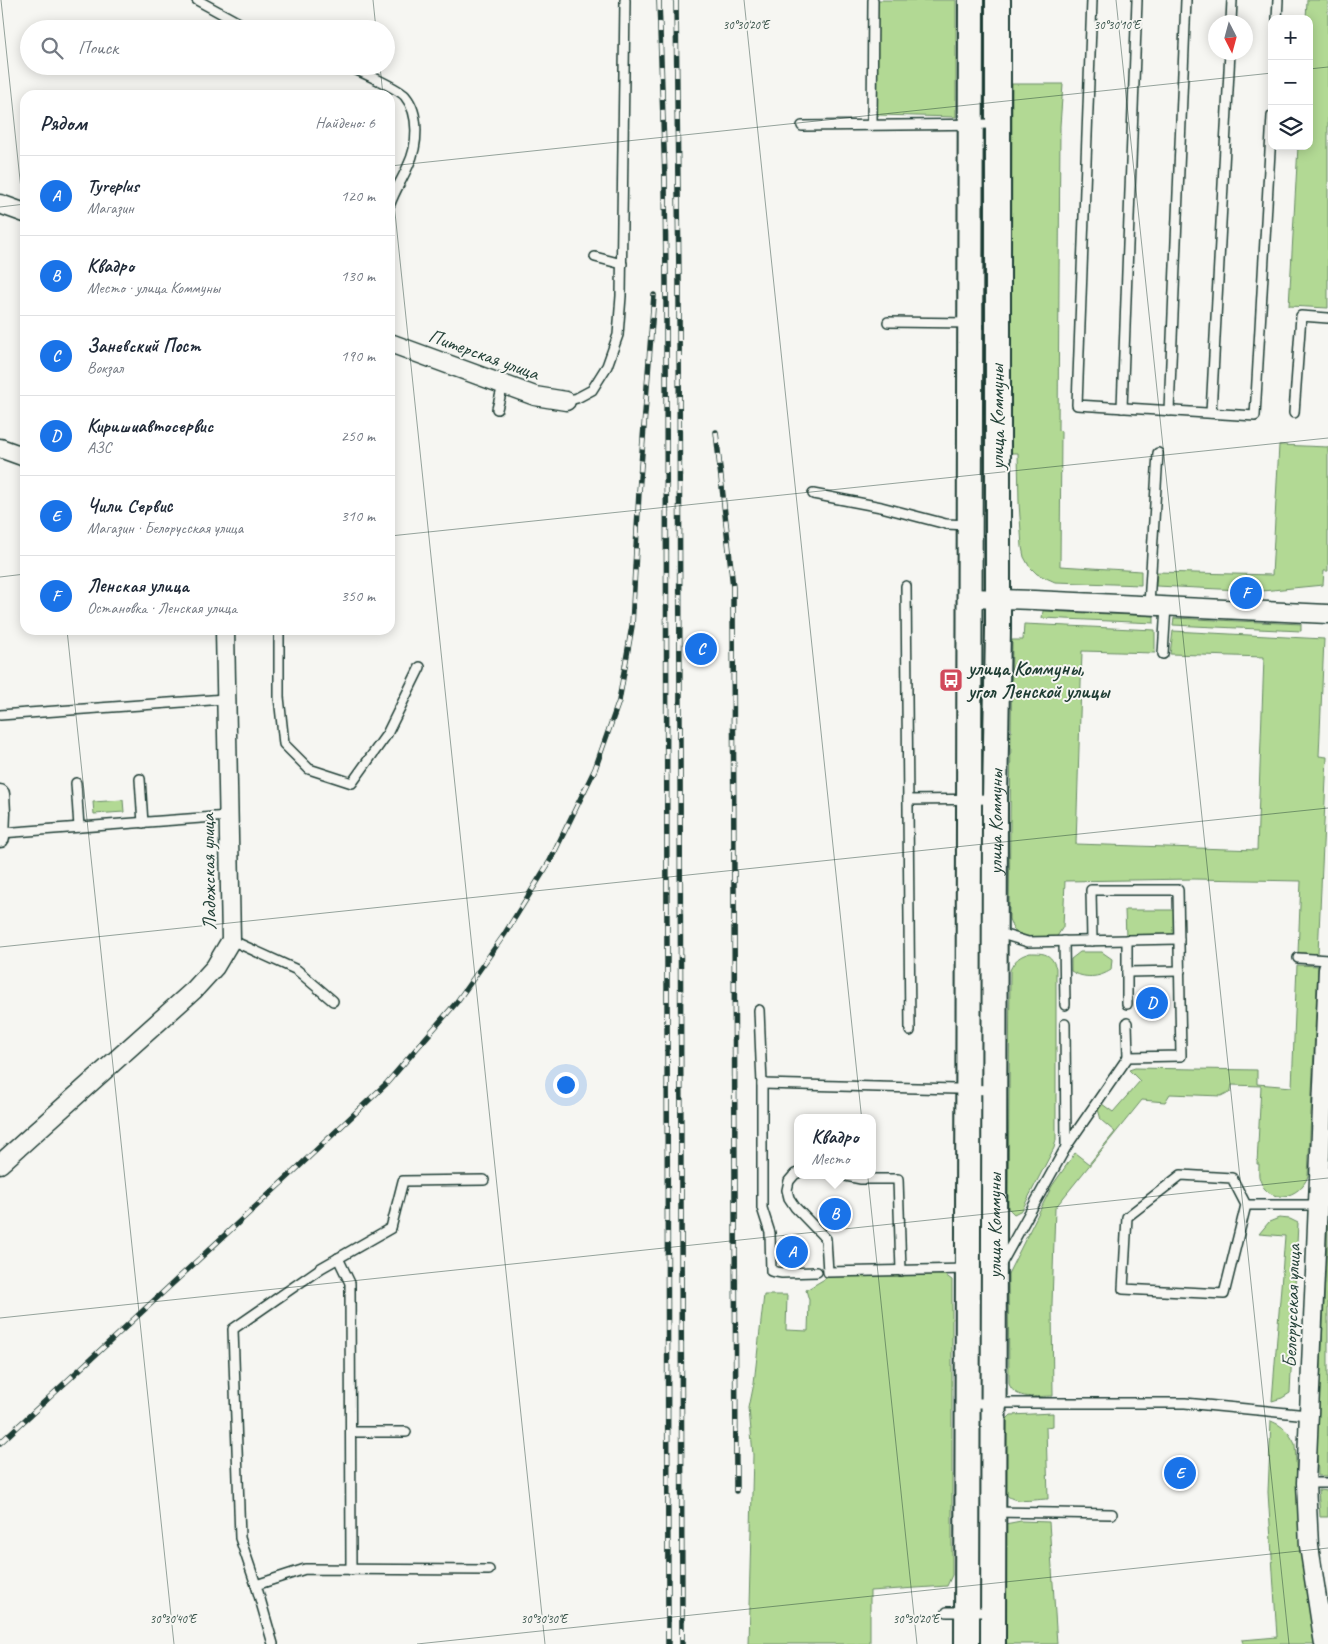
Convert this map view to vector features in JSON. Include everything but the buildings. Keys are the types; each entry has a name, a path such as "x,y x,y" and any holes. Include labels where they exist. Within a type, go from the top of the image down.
{"street":[{"name":"улица Коммуны","path":"967,1644 957,1612 968,1403 972,0"},
{"name":"улица Коммуны","path":"993,1644 995,799 998,599 998,0"},
{"path":"0,204 20,211"},
{"name":"Питерская улица","path":"395,345 535,396 566,401"},
{"path":"0,448 20,455"},
{"path":"970,598 1328,614"},
{"name":"Ладожская улица","path":"0,1164 194,990 215,967 231,940 225,635"},
{"path":"0,794 0,836"},
{"name":"Белорусская улица","path":"1324,1644 1310,1546 1306,1483 1317,1205 1326,1057 1328,969"}],"lane":[{"path":"197,0 234,20"},
{"path":"566,401 577,398 592,390 607,366 618,335 622,264 625,0"},
{"path":"872,125 873,0"},
{"path":"1092,0 1077,405 1255,416 1270,150"},
{"path":"1122,408 1137,0"},
{"path":"1169,410 1186,0"},
{"path":"1231,15 1232,0"},
{"path":"1277,15 1278,0"},
{"path":"1211,413 1230,60"},
{"path":"365,75 394,90"},
{"path":"395,90 404,95 414,111 414,147 409,166 395,188"},
{"path":"802,126 997,124"},
{"path":"595,257 622,264"},
{"path":"1294,413 1301,316 1328,318"},
{"path":"888,322 970,323"},
{"path":"498,409 503,385"},
{"path":"1158,452 1157,606 1163,654"},
{"path":"813,494 876,506 946,524 970,525"},
{"path":"906,586 910,1032"},
{"path":"280,635 278,697 284,744 309,769 352,783 387,734 420,667"},
{"path":"0,715 225,699"},
{"path":"140,779 143,822"},
{"path":"76,783 79,827"},
{"path":"908,800 995,799"},
{"path":"0,836 79,827 228,816"},
{"path":"1092,941 1091,890 1178,890 1181,1056 1128,1056"},
{"path":"995,932 1028,942 1179,939"},
{"path":"231,940 296,970 334,1001"},
{"path":"1127,940 1127,1004"},
{"path":"1064,942 1065,1005"},
{"path":"1298,958 1328,960"},
{"path":"1127,972 1180,971"},
{"path":"759,1010 762,1084 762,1208 770,1233 771,1271 782,1273 817,1272"},
{"path":"994,1275 1066,1146 1128,1056 1128,1023"},
{"path":"1065,1024 1066,1146"},
{"path":"762,1084 995,1090"},
{"path":"794,1174 789,1181 787,1190 789,1198 795,1207 826,1239 828,1272 968,1269"},
{"path":"1181,1175 1232,1178 1246,1205 1224,1294 1123,1290 1127,1217 1181,1175"},
{"path":"861,1179 898,1179 901,1271"},
{"path":"273,1644 256,1584 240,1538 234,1329 321,1268 391,1228 403,1181 484,1180"},
{"path":"1246,1205 1317,1205"},
{"path":"338,1258 350,1283 351,1570"},
{"path":"968,1403 1185,1403 1308,1415"},
{"path":"351,1432 406,1432"},
{"path":"1306,1483 1328,1483"},
{"path":"994,1512 1112,1514"},
{"path":"256,1584 304,1569 490,1570"},
{"path":"957,1612 993,1612"}],"green space":[{"path":"877,0 956,0 956,117 877,115"},
{"path":"1307,0 1328,0 1328,308 1289,306 1298,150 1313,150 1313,15 1306,15"},
{"path":"1012,84 1063,84 1060,126 1058,430 1061,431 1060,566 1141,571 1141,585 1055,582 1037,574 1024,557 1019,503 1018,453 1011,453"},
{"path":"1279,445 1328,447 1328,571 1324,571 1323,585 1262,591 1156,586 1157,572 1272,575"},
{"path":"1043,611 1154,616 1154,623 1042,618"},
{"path":"1174,618 1301,624 1301,631 1173,625"},
{"path":"1024,624 1155,630 1155,653 1082,651 1076,844 1257,850 1264,657 1170,654 1173,631 1324,639 1319,756 1327,757 1318,954 1298,953 1301,881 1194,879 1065,881 1063,927 1056,938 1027,937 1014,931 1009,919 1012,640 1023,640"},
{"path":"123,800 124,812 94,814 93,802"},
{"path":"1125,910 1174,910 1174,935 1126,937"},
{"path":"1080,952 1102,952 1112,959 1111,970 1102,975 1086,976 1076,974 1071,971 1071,959"},
{"path":"1030,953 1046,955 1052,959 1056,968 1056,1140 1054,1148 1022,1210 1014,1214 1008,1208 1010,970 1018,959"},
{"path":"1297,965 1318,966 1308,1176 1304,1184 1291,1194 1277,1196 1264,1188 1260,1180 1259,1164 1257,1164 1261,1086 1232,1085 1231,1091 1221,1096 1170,1094 1165,1102 1142,1100 1055,1208 1052,1304 1053,1396 1033,1397 1016,1393 1009,1384 1008,1274 1052,1186 1075,1153 1089,1164 1115,1132 1101,1120 1098,1109 1102,1104 1113,1112 1140,1081 1129,1070 1135,1068 1257,1070 1257,1084 1292,1087"},
{"path":"1279,1218 1290,1219 1298,1223 1290,1393 1272,1401 1285,1236 1259,1234 1269,1222"},
{"path":"1328,1220 1328,1476 1318,1476 1317,1449"},
{"path":"945,1275 952,1280 952,1575 947,1586 870,1591 870,1644 748,1644 753,1455 749,1408 754,1383 764,1295 787,1295 786,1330 808,1331 809,1300 806,1290 828,1277"},
{"path":"1053,1413 1053,1426 1046,1427 1048,1499 1013,1499 1005,1493 1006,1420 1011,1415"},
{"path":"1271,1421 1285,1430 1295,1444 1301,1547 1314,1644 1243,1644 1242,1640 1277,1637 1268,1492"},
{"path":"1318,1490 1328,1491 1328,1517 1320,1517"},
{"path":"1021,1521 1049,1522 1057,1644 1006,1644 1005,1524"}],"railway":[{"path":"659,0 665,179 666,282 668,1644"},
{"path":"676,0 679,282 682,1644"},
{"path":"0,1443 386,1084 456,1003 504,935 550,861 595,769 619,701 632,626 639,492 654,295"},
{"path":"716,432 733,587 736,1491"}],"place":[{"name":"Ленская улица","path":"1246,593"},
{"name":"Заневский Пост","path":"701,649"},
{"name":"улица Коммуны, угол Ленской улицы","path":"951,680"},
{"name":"Киришиавтосервис","path":"1152,1003"},
{"name":"Квадро","path":"835,1214"},
{"name":"Tyreplus","path":"792,1252"},
{"name":"Чили Сервис","path":"1180,1473"}]}
